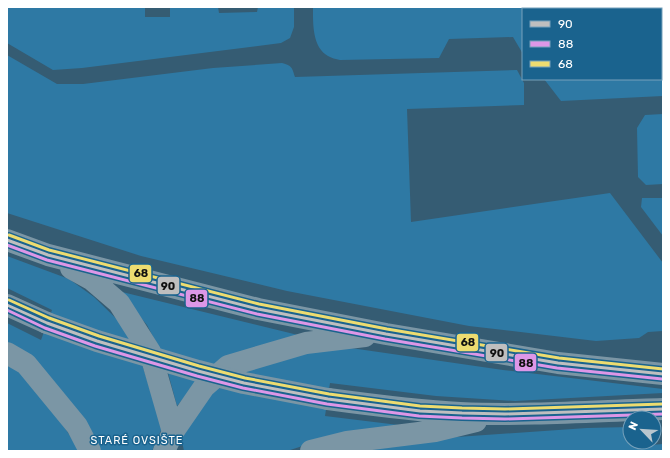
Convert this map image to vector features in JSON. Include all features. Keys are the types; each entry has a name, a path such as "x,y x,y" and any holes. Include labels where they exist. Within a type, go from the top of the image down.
{"main road":[{"path":"7,240 48,255 258,309 386,334 558,363 663,374"},
{"path":"48,255 91,279 119,303 150,352 171,445"},
{"path":"7,305 47,323 97,341 198,371 244,383 328,399 420,411 505,414 663,409"},
{"path":"171,445 204,387 228,366 306,343 386,334"},
{"path":"7,353 26,364 77,426 90,451"},
{"path":"311,451 347,442 435,431 505,414"}],"shaded area":[{"path":"7,7 145,7 145,17 170,17 170,7 218,7 219,13 257,12 258,7 294,7 294,27 290,38 281,43 82,68 53,70 7,43"},
{"path":"313,7 544,7 522,8 522,52 513,37 449,39 439,58 340,60 332,58 323,52 316,41"},
{"path":"663,7 663,48 662,8 579,8"},
{"path":"7,55 57,84 83,84 213,68 282,63 291,67 295,77 517,70 524,83 524,105 407,109 411,222 610,193 663,263 663,331 648,332 639,338 596,341 469,326 287,291 141,256 7,213"},
{"path":"663,62 663,96 561,101 545,80 662,80"},
{"path":"663,114 663,184 646,185 638,177 637,128 645,115"},
{"path":"642,198 663,198 663,236 641,207"},
{"path":"7,256 69,279 94,297 133,335 162,428 152,451 97,451 7,344 7,323 41,340 52,310 7,288"},
{"path":"118,291 298,335 208,369 177,406 164,358 147,325"},
{"path":"337,346 503,370 663,389 663,393 515,401 436,396 330,383 325,416 423,428 318,441 287,451 184,451 181,437 208,395 243,366"},
{"path":"7,362 19,369 53,410 80,451 7,451"},
{"path":"622,427 622,450 662,450 663,444 663,451 327,451 400,441 587,428"}],"transit line":[{"name":"68","path":"9,235 49,250 259,304 387,329 559,358 663,369"},
{"name":"90","path":"7,240 48,255 258,309 386,334 558,363 663,374"},
{"name":"88","path":"7,245 47,260 257,314 385,339 557,368 662,379"},
{"name":"68","path":"9,300 49,318 99,336 199,366 245,378 329,394 420,406 462,408 505,409 663,404"},
{"name":"90","path":"7,305 47,323 97,341 198,371 244,383 328,399 420,411 462,413 505,414 663,409"},
{"name":"88","path":"7,310 45,328 95,346 197,376 243,388 327,404 419,416 462,418 505,419 663,414"}],"district":[{"name":"STARÉ OVSIŠTE","path":"137,440"}]}
